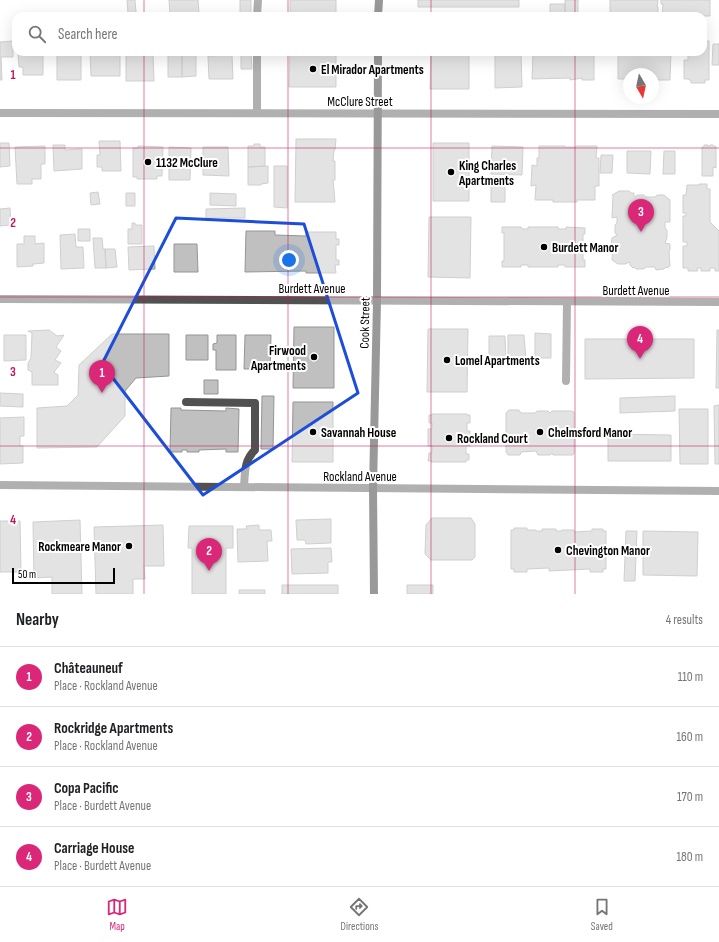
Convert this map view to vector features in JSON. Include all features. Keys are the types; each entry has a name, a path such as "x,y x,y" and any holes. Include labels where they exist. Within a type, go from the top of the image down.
{"main road":[{"path":"378,0 378,12"},
{"name":"Cook Street","path":"374,594 373,488 377,301 378,56"}],"street":[{"path":"258,0 258,12"},
{"path":"257,56 257,113"},
{"name":"McClure Street","path":"0,113 719,114"},
{"name":"Burdett Avenue","path":"0,299 719,302"},
{"path":"566,381 567,302"},
{"path":"186,402 254,403 254,450 247,462 244,487"},
{"name":"Rockland Avenue","path":"0,485 719,491"}],"highlighted area":[{"path":"176,218 304,224 358,393 203,495 102,364"}],"building":[{"path":"127,0 135,0 136,12 128,12"},
{"path":"169,0 198,0 199,12 170,12"},
{"path":"240,0 251,0 251,12 240,12"},
{"path":"290,0 336,0 336,12 290,12"},
{"path":"418,0 519,0 519,7 418,7"},
{"path":"565,0 578,0 578,12 565,12"},
{"path":"610,0 658,0 658,12 610,12"},
{"path":"661,0 710,0 710,16 707,16 707,12 662,12 663,4 661,4"},
{"path":"550,4 565,4 565,12 550,12"},
{"path":"12,41 13,56 1,57 2,80 0,80 0,42"},
{"path":"707,41 709,41 709,80 705,80 705,83 691,83 691,80 684,79 684,60 688,60 688,56 707,56"},
{"path":"713,44 719,44 719,65 712,65"},
{"path":"18,56 43,56 43,75 23,75 23,67 19,67"},
{"path":"57,56 81,56 81,80 57,80"},
{"path":"90,56 120,56 120,76 91,76"},
{"path":"126,56 153,56 154,81 126,81"},
{"path":"168,56 182,56 182,77 168,77"},
{"path":"182,56 196,56 196,76 182,77"},
{"path":"208,56 232,56 233,79 209,79"},
{"path":"241,56 251,56 252,69 241,69"},
{"name":"El Mirador Apartments","path":"290,56 336,56 336,87 289,87"},
{"path":"431,56 469,56 469,89 430,89"},
{"path":"495,56 521,56 522,87 495,88"},
{"path":"533,56 594,56 594,80 582,80 582,78 570,80 570,78 532,79"},
{"path":"618,56 671,56 670,80 659,80 659,68 623,68 623,79 618,79"},
{"path":"296,139 336,139 333,161 335,161 335,180 333,180 335,202 295,202"},
{"path":"99,141 120,141 121,171 102,171 102,167 97,167 97,155 100,155"},
{"path":"0,143 9,143 10,166 0,167"},
{"name":"King Charles Apartments","path":"433,143 469,143 469,201 433,201"},
{"path":"254,144 260,144 260,147 265,147 265,166 248,167 248,146 254,146"},
{"path":"53,145 65,145 65,150 82,149 82,169 54,171"},
{"path":"704,145 708,145 708,147 713,145 716,147 716,168 713,167 713,176 702,176 702,147 704,147"},
{"path":"45,146 45,164 41,164 41,179 32,179 32,184 17,184 15,147"},
{"name":"1132 McClure","path":"138,146 163,147 162,176 157,176 157,179 137,179 137,177 133,177 133,148 138,148"},
{"path":"492,146 523,147 522,175 491,174"},
{"path":"539,146 597,146 596,158 599,158 599,186 595,186 595,200 553,202 553,200 535,200 536,185 531,186 532,165 537,166"},
{"path":"169,147 191,148 190,180 169,180"},
{"path":"203,147 228,147 229,176 203,175"},
{"path":"627,151 651,151 650,174 627,173"},
{"path":"664,151 675,151 675,174 663,174"},
{"path":"601,155 613,155 612,173 600,173"},
{"path":"268,166 268,183 261,185 248,185 248,167"},
{"path":"274,166 287,166 287,208 274,207"},
{"path":"491,177 505,177 505,202 491,202"},
{"path":"707,184 707,189 710,189 710,222 719,231 719,271 715,271 715,268 710,268 710,271 701,271 701,268 697,268 698,271 688,271 688,268 683,268 683,246 687,246 687,242 683,242 683,216 686,216 686,213 683,213 683,195 686,195 687,185"},
{"path":"619,191 629,191 634,193 635,197 637,195 655,197 657,195 664,195 670,200 670,222 665,222 667,238 665,243 670,244 670,266 667,268 656,270 655,267 646,267 644,269 636,269 630,265 630,262 618,264 612,260 613,247 611,245 612,238 617,235 615,233 615,225 617,223 617,217 612,218 612,195"},
{"path":"98,192 100,204 91,205 90,193"},
{"path":"126,193 135,193 135,206 126,206"},
{"path":"210,193 236,194 236,206 210,205"},
{"path":"10,208 11,225 0,226 0,209"},
{"path":"245,208 245,218 206,218 206,209"},
{"path":"429,217 471,217 470,278 428,277"},
{"path":"132,223 135,223 135,225 142,225 142,244 128,244 128,229 132,229"},
{"name":"Burdett Manor","path":"502,227 521,227 522,229 528,229 528,227 558,227 558,229 566,229 566,227 585,228 585,234 583,234 583,260 585,260 585,267 565,267 565,265 558,265 558,267 528,267 528,265 521,265 521,267 502,267 502,261 504,261 504,233 502,233"},
{"path":"78,229 90,229 90,241 78,241"},
{"path":"246,231 275,231 275,235 306,236 306,232 336,232 336,239 339,239 339,245 336,245 336,260 339,260 339,265 335,265 336,273 306,273 306,271 245,272"},
{"path":"75,234 76,247 83,247 84,268 61,269 60,235"},
{"path":"24,236 35,236 35,244 44,243 44,263 33,264 33,266 17,267 17,244 24,244"},
{"path":"93,238 102,238 103,249 105,249 106,268 95,268"},
{"path":"174,244 197,244 198,272 174,272"},
{"path":"154,246 155,269 129,270 128,247"},
{"path":"105,249 115,249 117,267 106,268"},
{"name":"Firwood Apartments","path":"294,327 334,327 334,388 293,388"},
{"name":"Lomel Apartments","path":"428,329 468,329 467,392 427,392"},
{"path":"49,330 57,336 64,335 56,347 61,351 55,360 61,363 54,372 58,375 58,385 32,385 32,372 28,370 28,363 31,358 32,333 28,331"},
{"path":"717,330 719,330 719,388 716,388"},
{"path":"535,333 551,334 551,358 535,358"},
{"path":"112,334 169,334 169,376 136,378 125,391 125,416 97,447 37,448 37,408 67,406 78,395 79,365"},
{"path":"4,335 26,335 26,360 4,361"},
{"path":"186,335 208,335 208,360 186,360"},
{"path":"217,335 236,335 236,370 216,370 216,350 213,350 213,344 217,343"},
{"path":"245,335 271,335 270,369 244,369"},
{"path":"508,335 524,335 526,361 508,361"},
{"path":"489,336 505,336 506,360 489,360"},
{"path":"585,339 694,339 694,378 585,379"},
{"path":"204,380 218,380 218,394 204,394"},
{"path":"0,393 23,394 23,407 0,406"},
{"path":"262,396 274,396 273,449 261,449"},
{"path":"675,396 675,411 620,413 620,398"},
{"name":"Savannah House","path":"293,402 333,402 333,462 292,462"},
{"path":"719,405 719,464 715,464 714,406"},
{"path":"171,408 181,408 181,410 226,411 226,408 239,409 238,452 226,452 226,449 199,450 199,452 187,452 187,450 182,450 182,452 170,452"},
{"path":"679,409 708,409 708,464 680,464"},
{"name":"Chelmsford Manor","path":"509,410 519,410 521,413 535,413 537,411 548,411 550,413 552,411 574,412 573,455 553,455 552,453 550,455 538,455 536,451 521,452 520,455 508,455 506,452 506,413"},
{"name":"Rockland Court","path":"429,415 470,415 470,423 467,423 467,431 470,431 470,446 466,446 466,454 469,454 469,460 466,460 466,462 428,461 429,453 432,453 432,446 428,446 428,429 432,429 432,423 429,423"},
{"path":"24,417 24,436 20,436 20,446 23,446 23,463 0,464 0,418"},
{"path":"608,434 671,435 671,461 608,461"},
{"path":"432,518 471,518 475,524 475,557 472,560 431,560 425,554 426,525"},
{"path":"331,519 331,543 306,544 305,540 297,540 296,520"},
{"path":"80,520 82,594 52,594 52,577 34,578 33,522"},
{"path":"0,521 20,521 21,572 0,572"},
{"name":"Rockmeare Manor","path":"163,525 164,566 144,566 145,579 133,579 133,594 96,594 94,527"},
{"path":"259,525 259,530 271,530 272,541 267,541 268,561 238,562 237,529 247,529 246,526"},
{"path":"189,526 233,526 233,548 226,548 226,594 192,594 192,548 188,548"},
{"name":"Chevington Manor","path":"514,528 527,528 527,530 536,531 542,531 542,529 556,529 556,531 574,530 574,532 603,529 603,531 606,531 606,569 603,569 603,572 590,572 590,569 549,571 549,568 527,569 527,572 514,572 514,569 511,569 511,530 514,530"},
{"path":"626,531 637,531 635,581 624,581"},
{"path":"643,531 698,532 697,576 643,575"},
{"path":"331,548 332,562 328,562 328,573 292,574 291,549"},
{"path":"282,585 338,585 338,594 282,594"},
{"path":"407,585 433,585 433,594 407,594"},
{"path":"239,590 265,590 265,594 239,594"}],"place":[{"name":"El Mirador Apartments","path":"313,69"},
{"name":"1132 McClure","path":"148,162"},
{"name":"King Charles Apartments","path":"451,172"},
{"name":"Copa Pacific","path":"641,232"},
{"name":"Burdett Manor","path":"544,247"},
{"name":"Firwood Apartments","path":"314,357"},
{"name":"Carriage House","path":"640,359"},
{"name":"Lomel Apartments","path":"447,360"},
{"name":"Châteauneuf","path":"102,393"},
{"name":"Savannah House","path":"313,432"},
{"name":"Chelmsford Manor","path":"540,432"},
{"name":"Rockland Court","path":"449,438"},
{"name":"Rockmeare Manor","path":"129,546"},
{"name":"Chevington Manor","path":"558,550"},
{"name":"Rockridge Apartments","path":"209,571"}]}
